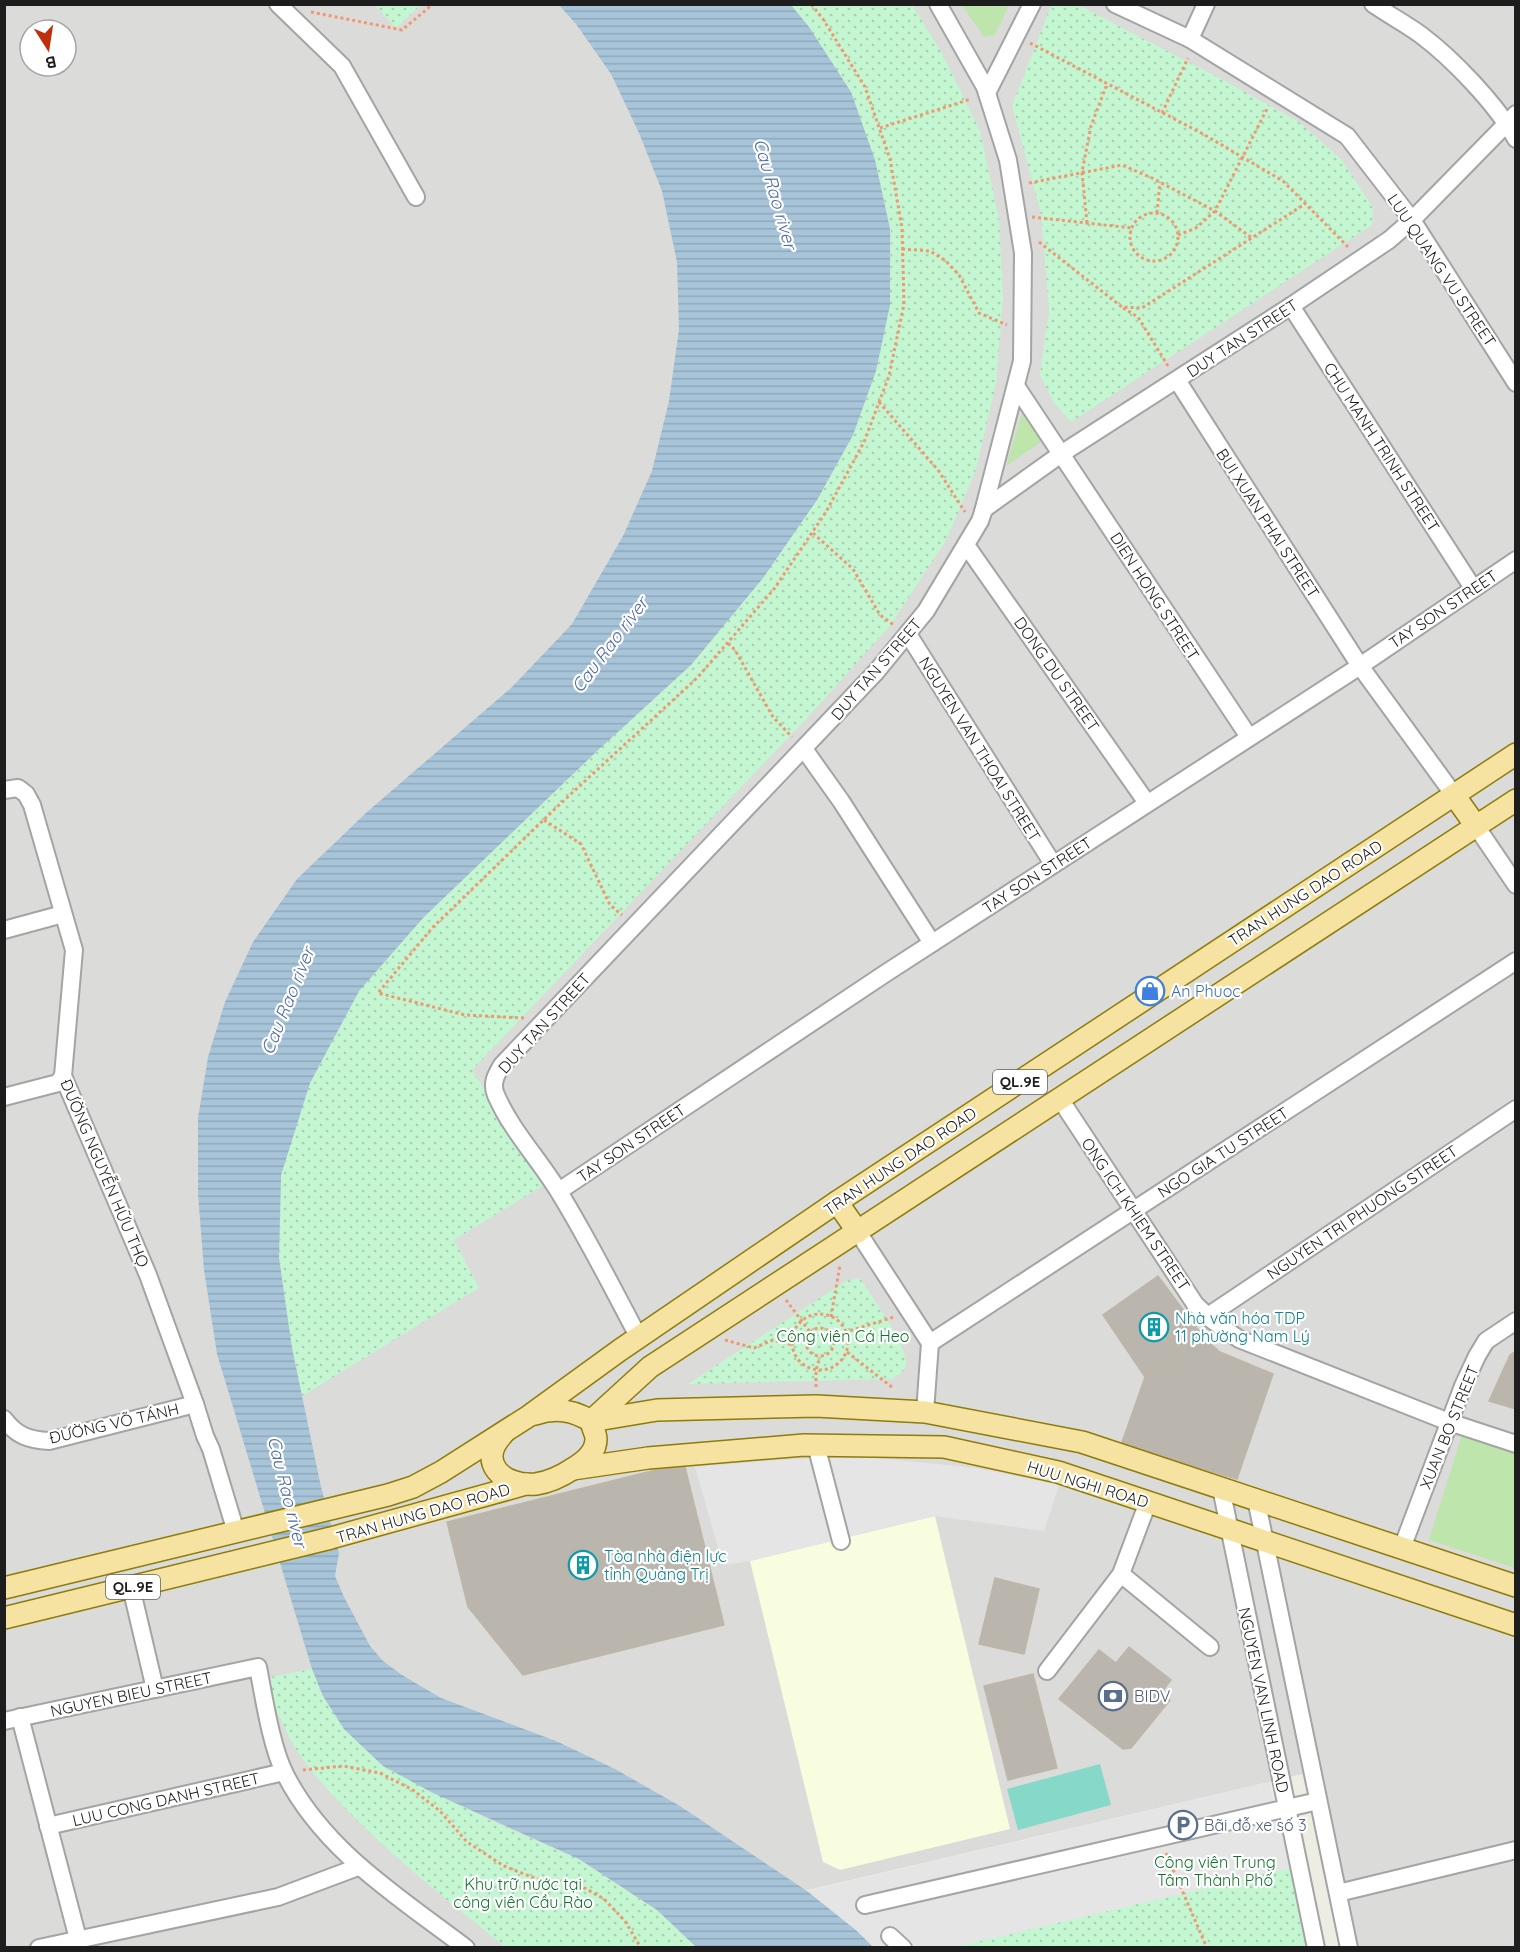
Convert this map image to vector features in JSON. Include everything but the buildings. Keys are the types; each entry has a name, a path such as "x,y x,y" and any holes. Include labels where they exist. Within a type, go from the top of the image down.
{"main road":[{"name":"TRAN HUNG DAO ROAD","path":"245,1530 413,1488 442,1472 529,1416 837,1202 1515,754"},
{"path":"1454,795 1476,826"},
{"name":"QL.9E","path":"591,1421 650,1367 1515,800"},
{"path":"837,1202 858,1232"},
{"name":"HUU NGHI ROAD","path":"591,1421 657,1410 816,1406 925,1412 1082,1442 1515,1586"},
{"name":"TRAN HUNG DAO ROAD","path":"4,1618 262,1556 526,1484 550,1481 583,1462 594,1448 596,1439 591,1421 580,1414 567,1410 554,1410 529,1416"},
{"name":"TRAN HUNG DAO ROAD","path":"505,1431 495,1442 492,1453 496,1470 507,1479 526,1484"},
{"name":"HUU NGHI ROAD","path":"573,1469 648,1458 816,1445 944,1447 1058,1472 1515,1625"},
{"name":"QL.9E","path":"4,1588 245,1530"}],"street":[{"path":"938,4 987,93 1008,160 1023,253 1022,361 979,522"},
{"path":"987,93 1032,4"},
{"name":"LUU QUANG VU STREET","path":"1115,4 1193,40 1347,136 1412,220 1515,383"},
{"path":"1193,40 1206,4"},
{"path":"1373,4 1429,42 1511,119 1515,139"},
{"path":"278,5 342,66 416,197"},
{"name":"DUY TAN STREET","path":"639,1338 559,1191 496,1095 495,1075 502,1065 854,697 926,611 966,545 984,509 1061,454 1389,240 1412,220 1511,119"},
{"name":"CHU MANH TRINH STREET","path":"1291,306 1473,588"},
{"name":"BUI XUAN PHAI STREET","path":"1177,380 1360,666 1454,795"},
{"name":"DIEN HONG STREET","path":"1016,386 1249,737"},
{"name":"DONG DU STREET","path":"966,545 1147,803"},
{"name":"TAY SON STREET","path":"559,1191 932,943 1360,666 1515,560"},
{"name":"NGUYEN VAN THOAI STREET","path":"908,634 1053,864"},
{"path":"804,749 841,801 932,943"},
{"name":"ĐƯỜNG NGUYỄN HỮU THỌ","path":"4,790 18,788 26,794 32,805 74,950 63,1076 148,1275 205,1436 245,1530"},
{"path":"1476,826 1515,885"},
{"path":"4,930 63,914"},
{"name":"NGO GIA TU STREET","path":"930,1343 1515,961"},
{"path":"4,1097 58,1083 63,1076"},
{"name":"ONG ICH KHIEM STREET","path":"1059,1099 1132,1211 1196,1304 1208,1316 1239,1339 1449,1422 1515,1444"},
{"name":"NGUYEN TRI PHUONG STREET","path":"1208,1316 1515,1109"},
{"path":"858,1232 930,1343 925,1412"},
{"name":"XUAN BO STREET","path":"1402,1548 1463,1386 1477,1356 1486,1341 1515,1321"},
{"name":"ĐƯỜNG VÕ TÁNH","path":"4,1419 19,1435 30,1440 49,1441 195,1404"},
{"path":"816,1445 841,1541"},
{"name":"NGUYEN VAN LINH ROAD","path":"1221,1488 1316,1947"},
{"name":"NGUYEN VAN LINH ROAD","path":"1256,1499 1349,1947"},
{"path":"1047,1671 1121,1574 1148,1502"},
{"path":"1121,1574 1210,1647"},
{"path":"131,1587 155,1689"},
{"name":"NGUYEN BIEU STREET","path":"12,1719 258,1667 271,1729 284,1772"},
{"path":"12,1719 48,1826 78,1939"},
{"path":"284,1772 315,1820 358,1867 466,1947"},
{"name":"LUU CONG DANH STREET","path":"48,1826 284,1772"},
{"path":"865,1905 1318,1801"},
{"path":"1338,1893 1515,1850"},
{"path":"39,1947 278,1897 358,1867"},
{"path":"890,1936 903,1947"}],"path":[{"path":"278,5 402,30 433,4"},
{"path":"546,1019 465,1015 378,993 433,927 697,678 728,643 774,590 826,512 864,442 889,376 904,304 902,228 890,159 865,87 823,19 811,4"},
{"path":"1016,35 1283,181 1359,259"},
{"path":"1162,113 1193,40"},
{"path":"1086,223 1082,172 1091,126 1107,84"},
{"path":"1178,235 1196,228 1215,211 1276,92"},
{"path":"879,128 987,93"},
{"path":"1013,186 1122,165 1215,211 1251,238"},
{"path":"1157,214 1160,182"},
{"path":"1122,308 1142,308 1305,204"},
{"path":"1157,214 1171,221 1178,235 1174,250 1169,256 1154,261 1140,256 1134,250 1130,236 1132,228 1142,217 1157,214"},
{"path":"1018,221 1086,223 1132,228"},
{"path":"1018,221 1122,308 1138,317 1177,380"},
{"path":"902,249 930,251 946,261 959,276 979,313 1023,332"},
{"path":"879,402 979,522"},
{"path":"813,532 853,569 880,615 908,634"},
{"path":"728,643 735,650 773,717 804,749"},
{"path":"544,820 581,844 610,905 634,926"},
{"path":"831,1269 847,1259"},
{"path":"831,1317 840,1263"},
{"path":"785,1298 810,1332"},
{"path":"833,1336 894,1317 888,1308"},
{"path":"818,1314 831,1317 842,1324 846,1332 847,1352 835,1366 826,1370 807,1367 794,1353 793,1336 802,1321 818,1314"},
{"path":"823,1328 831,1332 833,1336 835,1345 833,1350 825,1356 816,1356 808,1350 806,1341 810,1332 823,1328"},
{"path":"730,1333 722,1339 754,1348 773,1340 792,1345"},
{"path":"847,1352 893,1388"},
{"path":"816,1390 816,1370 820,1357"},
{"path":"882,1389 901,1388"},
{"path":"284,1772 343,1766 380,1773 414,1790 440,1811 467,1842 504,1866 537,1879 574,1881 604,1899 626,1920 641,1947"},
{"path":"1159,1837 1207,1947"}],"shaded area":[{"path":"5,5 1515,5 1515,1947 1351,1947 1311,1772 565,1947 5,1948"},
{"path":"867,1457 976,1468 1059,1485 1044,1531 935,1516 750,1561 723,1565 695,1467 777,1460"},
{"path":"935,1516 1010,1829 840,1870 823,1862 750,1561"},
{"path":"1100,1764 1111,1805 1018,1830 1007,1789"},
{"name":"Bãi đỗ xe số 3","path":"1269,1782 1291,1868 951,1948 873,1947 857,1931 807,1891"}],"green space":[{"path":"1055,4 1078,5 1299,122 1342,160 1373,208 1372,225 1071,422 1054,403 1040,375 1049,309 1041,214 1012,106 1051,6"},
{"path":"375,5 421,5 396,28"},
{"path":"791,5 912,5 941,51 980,131 999,219 1003,299 996,384 976,469 947,539 889,627 808,717 472,1070 544,1185 454,1240 479,1288 302,1396 292,1348 279,1258 281,1175 310,1083 359,991 423,918 597,751 691,665 763,578 817,500 853,435 890,305 891,231 875,160 851,92 809,27"},
{"path":"962,5 1009,5 995,35 984,37"},
{"path":"1023,410 1044,440 1006,466"},
{"name":"Công viên Cá Heo","path":"860,1278 894,1332 904,1354 905,1368 892,1379 688,1384 846,1281"},
{"path":"1462,1435 1515,1453 1515,1568 1429,1540"},
{"name":"Khu trữ nước tại công viên Cầu Rào","path":"312,1669 323,1696 344,1729 383,1766 490,1820 579,1859 657,1910 696,1947 505,1947 373,1836 325,1787 304,1761 286,1732 265,1678"},
{"name":"Bãi đỗ xe số 3","path":"1269,1782 1310,1947 873,1947 857,1931"}],"water":[{"name":"Cau Rao river","path":"559,5 791,5 809,27 851,92 875,160 890,229 890,305 876,371 853,435 817,500 763,578 691,665 597,751 423,918 359,991 310,1083 281,1175 279,1258 292,1348 321,1487 339,1553 335,1576 370,1646 383,1661 441,1698 556,1741 615,1769 680,1806 807,1891 857,1931 873,1947 696,1947 657,1910 579,1859 433,1793 383,1766 344,1729 323,1696 312,1669 217,1354 204,1270 198,1194 198,1118 208,1057 225,1002 253,942 297,879 367,812 512,687 572,624 623,536 652,471 669,401 679,329 677,262 662,191 639,133 611,74 576,24"}],"place":[{"name":"An Phuoc","path":"1150,991"},
{"name":"Nhà văn hóa TDP 11 phường Nam Lý","path":"1154,1327"},
{"name":"Tòa nhà điện lực tỉnh Quảng Trị","path":"583,1565"},
{"name":"BIDV","path":"1113,1696"},
{"name":"Bãi đỗ xe số 3","path":"1183,1825"}],"park label":[{"name":"Công viên Trung Tâm Thành Phố","path":"1215,1871"}]}
